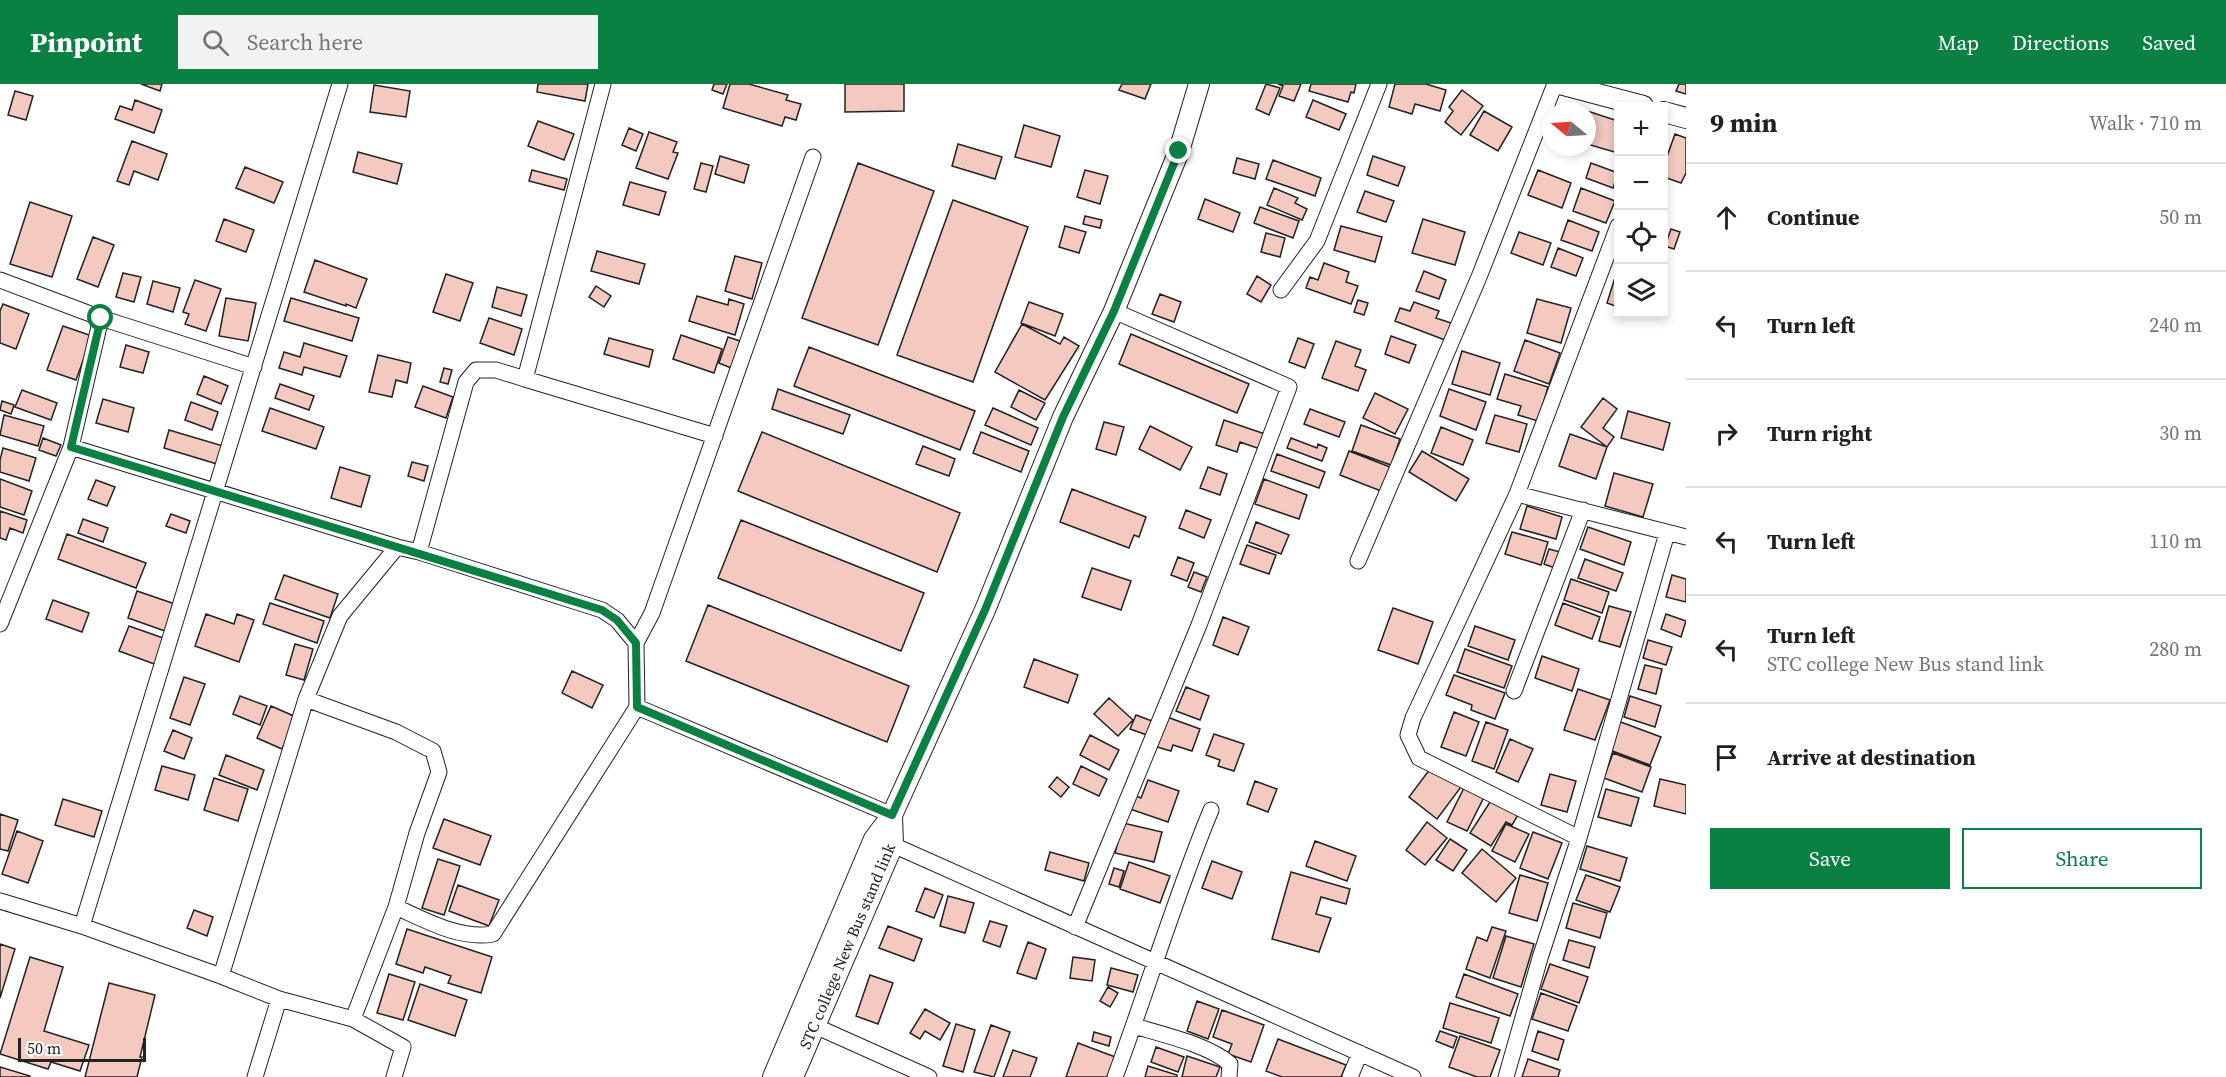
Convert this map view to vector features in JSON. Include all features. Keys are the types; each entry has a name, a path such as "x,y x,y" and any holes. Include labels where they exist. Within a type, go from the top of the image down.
{"street":[{"path":"82,926 340,84"},
{"path":"525,379 603,84"},
{"name":"STC college New Bus stand link","path":"793,1077 893,844 892,815 985,610 1063,417 1114,311 1179,151 1200,84"},
{"path":"1281,290 1317,241 1379,84"},
{"path":"1358,561 1479,278 1555,84"},
{"path":"1560,84 1628,102"},
{"path":"1668,113 1686,118"},
{"path":"396,907 446,929 483,936 493,934 637,707 636,643 652,613 813,157"},
{"path":"1579,838 1419,758 1408,735 1413,718 1517,494 1614,237"},
{"path":"0,280 101,318 254,368"},
{"path":"1076,927 1199,625 1289,387 1114,311"},
{"path":"0,624 71,447 101,318"},
{"path":"419,552 466,382 476,370 496,370 715,436"},
{"path":"71,447 602,610 617,620 636,643"},
{"path":"1517,494 1686,537"},
{"path":"1514,691 1583,510"},
{"path":"1506,1077 1540,958 1579,838 1667,533"},
{"path":"221,976 306,699 340,616 397,547"},
{"path":"306,699 396,732 433,751 439,772 417,833 396,907 353,1019"},
{"path":"637,707 892,815 874,839 773,1077"},
{"path":"1115,1077 1157,962 1188,866 1211,810"},
{"path":"893,844 1413,1077"},
{"path":"0,901 82,926 279,999 353,1019 403,1047 394,1077"},
{"path":"255,1077 279,999"},
{"path":"815,1026 929,1077"},
{"path":"1134,1026 1222,1056 1230,1064 1229,1077"},
{"path":"1350,1077 1360,1053"}],"building":[{"path":"141,84 162,84 160,91"},
{"path":"538,84 588,84 585,101 537,92"},
{"path":"714,84 727,84 723,94 712,90"},
{"path":"730,84 749,84 788,95 786,100 801,104 796,120 785,117 782,126 723,108"},
{"path":"845,84 904,84 904,111 845,112"},
{"path":"1122,84 1151,84 1145,99 1119,90"},
{"path":"1266,84 1280,88 1269,115 1256,109"},
{"path":"1278,84 1301,84 1294,101 1279,96 1283,86"},
{"path":"1311,84 1356,84 1354,93 1351,92 1348,102 1309,91"},
{"path":"1395,84 1426,84 1446,90 1440,111 1415,104 1412,114 1389,107"},
{"path":"1679,84 1686,84 1686,94 1676,91"},
{"path":"374,85 410,91 406,117 370,112"},
{"path":"1462,90 1483,106 1461,135 1445,122 1453,111 1449,107"},
{"path":"15,91 33,96 26,120 8,115"},
{"path":"135,100 162,110 154,133 115,119 120,106 132,110"},
{"path":"1313,100 1346,114 1339,130 1306,117"},
{"path":"1484,111 1512,127 1498,151 1470,135"},
{"path":"1596,114 1614,120 1614,152 1596,147"},
{"path":"538,121 574,134 564,160 528,146"},
{"path":"1024,125 1060,136 1051,167 1015,157"},
{"path":"629,128 643,134 636,151 622,145"},
{"path":"649,132 677,142 673,152 678,153 668,179 636,168"},
{"path":"1675,134 1686,138 1686,173 1681,183 1668,178 1668,154"},
{"path":"132,141 167,154 158,180 134,171 129,185 117,181"},
{"path":"958,144 1002,157 995,179 952,166"},
{"path":"358,152 402,164 397,184 353,172"},
{"path":"720,156 749,165 744,183 715,174"},
{"path":"1373,156 1405,167 1398,186 1367,175"},
{"path":"1237,158 1259,164 1255,179 1233,173"},
{"path":"1273,160 1321,178 1315,196 1266,179"},
{"path":"701,163 713,166 706,192 694,189"},
{"path":"858,163 934,191 878,345 802,318"},
{"path":"1591,163 1614,172 1614,185 1613,188 1586,178"},
{"path":"245,167 283,182 274,203 236,188"},
{"path":"532,170 567,179 564,190 529,181"},
{"path":"1085,170 1108,176 1100,204 1077,197"},
{"path":"1538,170 1571,183 1562,208 1528,195"},
{"path":"630,182 666,192 659,215 623,205"},
{"path":"1274,188 1298,198 1295,203 1307,209 1302,220 1267,205"},
{"path":"1581,188 1614,201 1606,223 1573,211"},
{"path":"1365,191 1394,201 1386,222 1357,212"},
{"path":"1205,199 1240,213 1233,232 1198,219"},
{"path":"953,200 1028,227 973,382 897,355"},
{"path":"30,202 72,216 52,277 10,264"},
{"path":"1260,207 1299,221 1293,238 1254,223"},
{"path":"1085,216 1102,220 1100,228 1083,224"},
{"path":"224,219 254,230 246,252 216,241"},
{"path":"1423,219 1465,232 1455,265 1412,253"},
{"path":"1568,220 1599,232 1592,251 1561,240"},
{"path":"1065,226 1086,232 1079,253 1059,247"},
{"path":"1341,226 1382,237 1375,262 1334,250"},
{"path":"1671,229 1680,232 1674,249 1668,247"},
{"path":"1519,232 1551,243 1543,265 1511,253"},
{"path":"1266,233 1285,238 1280,257 1261,252"},
{"path":"93,237 114,245 98,287 77,279"},
{"path":"1558,248 1583,258 1576,276 1551,267"},
{"path":"597,251 645,264 639,284 591,271"},
{"path":"735,256 762,263 752,299 725,291"},
{"path":"315,260 367,279 356,308 304,292"},
{"path":"1324,263 1349,272 1346,282 1358,286 1351,304 1306,288 1310,277 1318,280"},
{"path":"1424,271 1446,280 1439,299 1416,291"},
{"path":"123,273 141,277 134,302 116,297"},
{"path":"446,274 473,283 460,321 433,312"},
{"path":"1257,276 1271,285 1261,302 1247,294"},
{"path":"195,280 221,289 206,331 185,324 189,314 183,312"},
{"path":"153,281 180,288 173,312 147,304"},
{"path":"1614,281 1614,306 1607,303"},
{"path":"596,286 611,296 604,307 589,297"},
{"path":"497,287 527,295 521,316 492,307"},
{"path":"1160,294 1181,302 1174,322 1152,314"},
{"path":"697,296 728,305 729,299 744,304 735,335 689,321"},
{"path":"226,298 256,303 248,341 219,336"},
{"path":"291,298 359,318 352,341 284,321"},
{"path":"1537,299 1571,308 1561,343 1527,333"},
{"path":"1358,300 1368,303 1364,315 1354,312"},
{"path":"1029,302 1063,314 1055,336 1021,323"},
{"path":"1414,302 1439,311 1436,318 1451,323 1445,340 1395,321 1400,308 1410,311"},
{"path":"3,304 29,314 16,349 0,343 0,311"},
{"path":"489,318 522,329 514,355 480,343"},
{"path":"1022,324 1060,344 1064,337 1079,346 1045,400 995,372"},
{"path":"63,326 92,336 76,380 47,370"},
{"path":"1131,334 1249,384 1237,413 1119,364"},
{"path":"681,335 722,349 714,373 673,359"},
{"path":"1391,336 1416,345 1409,363 1385,354"},
{"path":"728,337 740,341 731,368 719,363"},
{"path":"609,338 653,350 649,367 604,354"},
{"path":"1298,338 1314,344 1305,368 1289,362"},
{"path":"1525,340 1560,353 1549,384 1514,371"},
{"path":"1336,341 1361,350 1355,366 1366,370 1358,391 1322,378"},
{"path":"304,343 347,356 340,377 304,367 302,375 279,368 284,352 300,357"},
{"path":"126,345 149,352 143,373 120,367"},
{"path":"809,347 975,411 960,450 794,386"},
{"path":"1462,351 1500,363 1490,395 1452,384"},
{"path":"378,355 411,363 407,383 396,380 392,397 369,392"},
{"path":"444,368 452,370 448,384 440,382"},
{"path":"1505,374 1548,387 1538,421 1518,415 1521,406 1497,399"},
{"path":"204,376 228,386 221,404 197,394"},
{"path":"280,384 314,396 309,410 275,398"},
{"path":"423,386 453,397 446,418 415,407"},
{"path":"778,389 850,415 843,434 772,409"},
{"path":"1449,389 1486,402 1476,430 1440,416"},
{"path":"22,390 57,403 51,420 15,407"},
{"path":"1019,390 1045,403 1036,420 1011,407"},
{"path":"1375,393 1408,409 1395,434 1363,418"},
{"path":"1603,398 1617,409 1603,428 1614,437 1607,447 1581,427"},
{"path":"103,399 134,408 128,432 96,423"},
{"path":"2,401 14,405 11,414 0,410"},
{"path":"191,402 218,412 212,430 185,420"},
{"path":"270,408 324,427 316,449 262,431"},
{"path":"993,408 1038,428 1031,445 985,425"},
{"path":"1310,409 1345,422 1339,437 1304,424"},
{"path":"1628,411 1670,423 1663,450 1621,438"},
{"path":"4,415 44,426 38,446 0,435"},
{"path":"1495,415 1527,424 1519,452 1486,443"},
{"path":"1224,420 1265,434 1260,449 1240,442 1237,452 1216,445"},
{"path":"1104,422 1124,427 1116,455 1096,449"},
{"path":"1361,425 1400,439 1391,465 1352,451"},
{"path":"1150,426 1192,447 1180,470 1139,449"},
{"path":"1441,427 1473,440 1463,465 1431,453"},
{"path":"169,430 223,446 217,464 164,448"},
{"path":"762,432 960,513 937,572 738,491"},
{"path":"981,432 1029,451 1021,472 973,453"},
{"path":"1570,434 1607,447 1596,479 1559,466"},
{"path":"43,438 61,445 56,456 39,450"},
{"path":"1291,438 1317,448 1318,444 1327,448 1322,461 1287,448"},
{"path":"923,446 955,459 949,476 916,464"},
{"path":"3,448 36,458 29,481 0,472"},
{"path":"1349,451 1390,467 1381,491 1340,475"},
{"path":"1422,451 1469,479 1456,501 1409,472"},
{"path":"1277,454 1325,472 1319,488 1271,471"},
{"path":"412,462 428,466 424,481 408,476"},
{"path":"340,467 370,476 361,507 331,498"},
{"path":"1208,467 1227,474 1220,495 1200,488"},
{"path":"1614,473 1653,484 1643,517 1605,506"},
{"path":"0,479 32,491 24,515 0,507"},
{"path":"1264,479 1307,495 1299,519 1255,504"},
{"path":"96,480 115,487 107,506 88,499"},
{"path":"1072,489 1146,517 1139,537 1134,535 1129,548 1060,522"},
{"path":"1527,506 1562,517 1556,539 1520,529"},
{"path":"1186,510 1211,520 1204,538 1179,528"},
{"path":"0,511 27,520 23,533 10,528 6,540 0,538"},
{"path":"171,514 190,521 186,533 166,526"},
{"path":"83,519 108,528 103,542 78,533"},
{"path":"741,520 924,593 901,651 718,578"},
{"path":"1256,522 1289,535 1281,554 1249,542"},
{"path":"1588,527 1631,542 1624,565 1580,549"},
{"path":"1512,532 1548,542 1541,565 1505,554"},
{"path":"67,534 146,563 136,588 58,559"},
{"path":"1247,545 1276,555 1269,574 1240,564"},
{"path":"1549,549 1560,552 1555,568 1544,564"},
{"path":"1178,557 1194,563 1187,581 1171,575"},
{"path":"1585,559 1623,573 1616,591 1578,578"},
{"path":"1092,568 1131,581 1121,610 1082,597"},
{"path":"1194,572 1207,577 1201,592 1188,587"},
{"path":"284,575 338,594 330,618 275,599"},
{"path":"1672,575 1686,579 1686,602 1666,597"},
{"path":"1571,579 1609,592 1602,613 1564,600"},
{"path":"137,591 175,604 165,631 128,618"},
{"path":"53,600 89,613 82,632 46,619"},
{"path":"270,603 324,621 317,643 263,624"},
{"path":"1563,603 1600,617 1592,639 1555,625"},
{"path":"708,605 909,686 887,742 686,661"},
{"path":"1609,606 1631,612 1620,647 1599,641"},
{"path":"1393,608 1433,622 1418,664 1378,650"},
{"path":"206,614 234,624 237,614 254,620 239,662 195,646"},
{"path":"1666,614 1686,621 1681,637 1661,629"},
{"path":"1223,617 1249,627 1238,655 1213,645"},
{"path":"129,626 166,639 157,665 119,651"},
{"path":"1475,626 1515,640 1508,660 1468,646"},
{"path":"1648,640 1672,647 1666,665 1643,658"},
{"path":"295,644 313,649 304,680 286,675"},
{"path":"1465,649 1512,666 1504,688 1457,672"},
{"path":"1542,656 1579,669 1572,691 1535,678"},
{"path":"1034,659 1078,675 1068,703 1024,687"},
{"path":"1645,665 1662,669 1656,694 1638,689"},
{"path":"572,671 603,685 592,708 562,693"},
{"path":"1454,675 1505,693 1495,719 1471,710 1472,705 1446,695"},
{"path":"184,677 205,684 190,725 170,718"},
{"path":"1186,687 1209,696 1200,720 1176,711"},
{"path":"1578,689 1610,700 1595,740 1564,730"},
{"path":"240,696 267,706 260,725 233,714"},
{"path":"1630,696 1661,706 1655,727 1624,717"},
{"path":"1109,698 1133,720 1118,736 1094,714"},
{"path":"271,706 296,717 282,749 257,738"},
{"path":"1454,712 1479,722 1466,756 1441,747"},
{"path":"1136,715 1152,721 1147,735 1130,729"},
{"path":"1167,717 1200,729 1192,751 1173,745 1171,751 1157,747"},
{"path":"1618,721 1661,737 1650,765 1607,749"},
{"path":"1486,722 1508,730 1494,769 1472,761"},
{"path":"173,730 192,738 184,759 164,751"},
{"path":"1214,734 1244,744 1234,771 1218,766 1220,760 1206,755"},
{"path":"1090,735 1119,750 1109,770 1080,755"},
{"path":"1510,739 1533,749 1518,782 1496,772"},
{"path":"1613,753 1651,767 1642,792 1604,778"},
{"path":"226,755 264,770 257,790 219,775"},
{"path":"1433,765 1461,787 1437,819 1409,797"},
{"path":"162,766 195,775 188,800 155,790"},
{"path":"1081,766 1107,779 1099,796 1073,784"},
{"path":"1550,774 1576,781 1567,812 1541,805"},
{"path":"1057,777 1069,787 1061,797 1049,787"},
{"path":"214,778 248,789 238,821 204,810"},
{"path":"1660,779 1686,785 1686,814 1654,806"},
{"path":"1148,780 1179,791 1168,822 1130,809 1134,795 1141,798"},
{"path":"1255,781 1277,789 1268,812 1247,804"},
{"path":"1464,788 1484,797 1467,831 1447,822"},
{"path":"1606,789 1639,798 1631,826 1598,817"},
{"path":"63,799 102,811 94,837 55,825"},
{"path":"1492,799 1518,815 1512,825 1506,822 1491,846 1470,833"},
{"path":"0,814 18,820 8,851 0,849"},
{"path":"444,819 491,836 480,865 433,848"},
{"path":"1427,822 1447,838 1425,865 1406,850"},
{"path":"1123,823 1162,832 1154,862 1115,853"},
{"path":"1506,824 1529,834 1515,862 1492,851"},
{"path":"17,831 43,841 28,883 2,874"},
{"path":"1533,832 1562,843 1548,879 1520,868"},
{"path":"1450,839 1467,850 1453,871 1436,860"},
{"path":"1315,841 1356,856 1347,881 1306,866"},
{"path":"1587,846 1627,858 1620,881 1580,869"},
{"path":"1482,849 1516,878 1496,902 1462,873"},
{"path":"1050,852 1089,863 1084,881 1045,870"},
{"path":"438,859 460,866 444,915 422,908"},
{"path":"1212,861 1242,872 1232,899 1202,888"},
{"path":"1129,862 1170,876 1160,903 1120,889"},
{"path":"1114,868 1124,871 1119,887 1109,884"},
{"path":"1291,872 1350,889 1346,904 1321,897 1316,914 1331,918 1319,952 1272,939"},
{"path":"1520,875 1548,883 1537,921 1509,913"},
{"path":"1586,875 1620,887 1610,912 1576,900"},
{"path":"458,885 499,900 489,926 449,911"},
{"path":"925,888 943,895 934,918 916,911"},
{"path":"948,896 974,903 965,933 940,926"},
{"path":"1573,903 1607,913 1600,938 1566,928"},
{"path":"194,910 213,917 207,936 187,928"},
{"path":"990,921 1007,926 1000,947 983,941"},
{"path":"888,926 922,939 914,961 879,948"},
{"path":"1492,927 1506,931 1490,978 1466,969 1477,937 1487,941"},
{"path":"407,929 492,957 481,993 448,983 451,976 425,967 423,973 396,964"},
{"path":"1506,936 1534,944 1521,987 1493,978"},
{"path":"1569,940 1595,947 1589,968 1563,960"},
{"path":"1028,942 1046,949 1036,979 1017,973"},
{"path":"0,944 15,949 0,998"},
{"path":"30,957 63,967 44,1031 89,1045 80,1071 51,1062 48,1069 0,1054"},
{"path":"1073,957 1095,960 1092,981 1070,978"},
{"path":"1550,964 1588,977 1579,1003 1541,989"},
{"path":"1111,968 1138,975 1133,992 1107,985"},
{"path":"389,974 415,982 403,1020 377,1013"},
{"path":"1464,974 1518,994 1510,1016 1456,997"},
{"path":"870,975 893,983 878,1024 856,1016"},
{"path":"109,983 155,995 137,1077 85,1077"},
{"path":"420,984 467,1000 455,1036 408,1020"},
{"path":"1108,987 1118,993 1110,1007 1100,1001"},
{"path":"1541,993 1577,1006 1568,1031 1532,1019"},
{"path":"1197,1001 1219,1009 1208,1039 1187,1031"},
{"path":"1450,1003 1499,1018 1491,1043 1443,1028"},
{"path":"925,1009 950,1023 940,1040 925,1031 920,1039 910,1033"},
{"path":"1222,1010 1264,1025 1251,1062 1228,1054 1232,1044 1213,1037"},
{"path":"956,1024 975,1030 963,1072 943,1066"},
{"path":"991,1025 1010,1032 994,1077 974,1072"},
{"path":"1440,1031 1457,1037 1453,1048 1436,1041"},
{"path":"1538,1031 1564,1040 1558,1060 1532,1051"},
{"path":"1094,1032 1111,1037 1109,1046 1092,1041"},
{"path":"1460,1036 1500,1050 1490,1077 1477,1077 1449,1067"},
{"path":"1278,1039 1346,1065 1341,1077 1282,1077 1266,1071"},
{"path":"1078,1043 1118,1058 1111,1077 1066,1077"},
{"path":"1156,1047 1184,1057 1178,1072 1151,1062"},
{"path":"1013,1050 1037,1058 1030,1077 1003,1077"},
{"path":"1187,1056 1220,1067 1216,1077 1182,1077"},
{"path":"1528,1059 1560,1070 1558,1077 1522,1077"},
{"path":"1148,1066 1177,1075 1177,1077 1145,1077"},
{"path":"0,1067 30,1076 30,1077 0,1077"}],"route":[{"path":"101,318 71,447 602,610 617,620 636,643 637,707 892,815 985,610 1063,417 1114,311 1179,151"}]}
